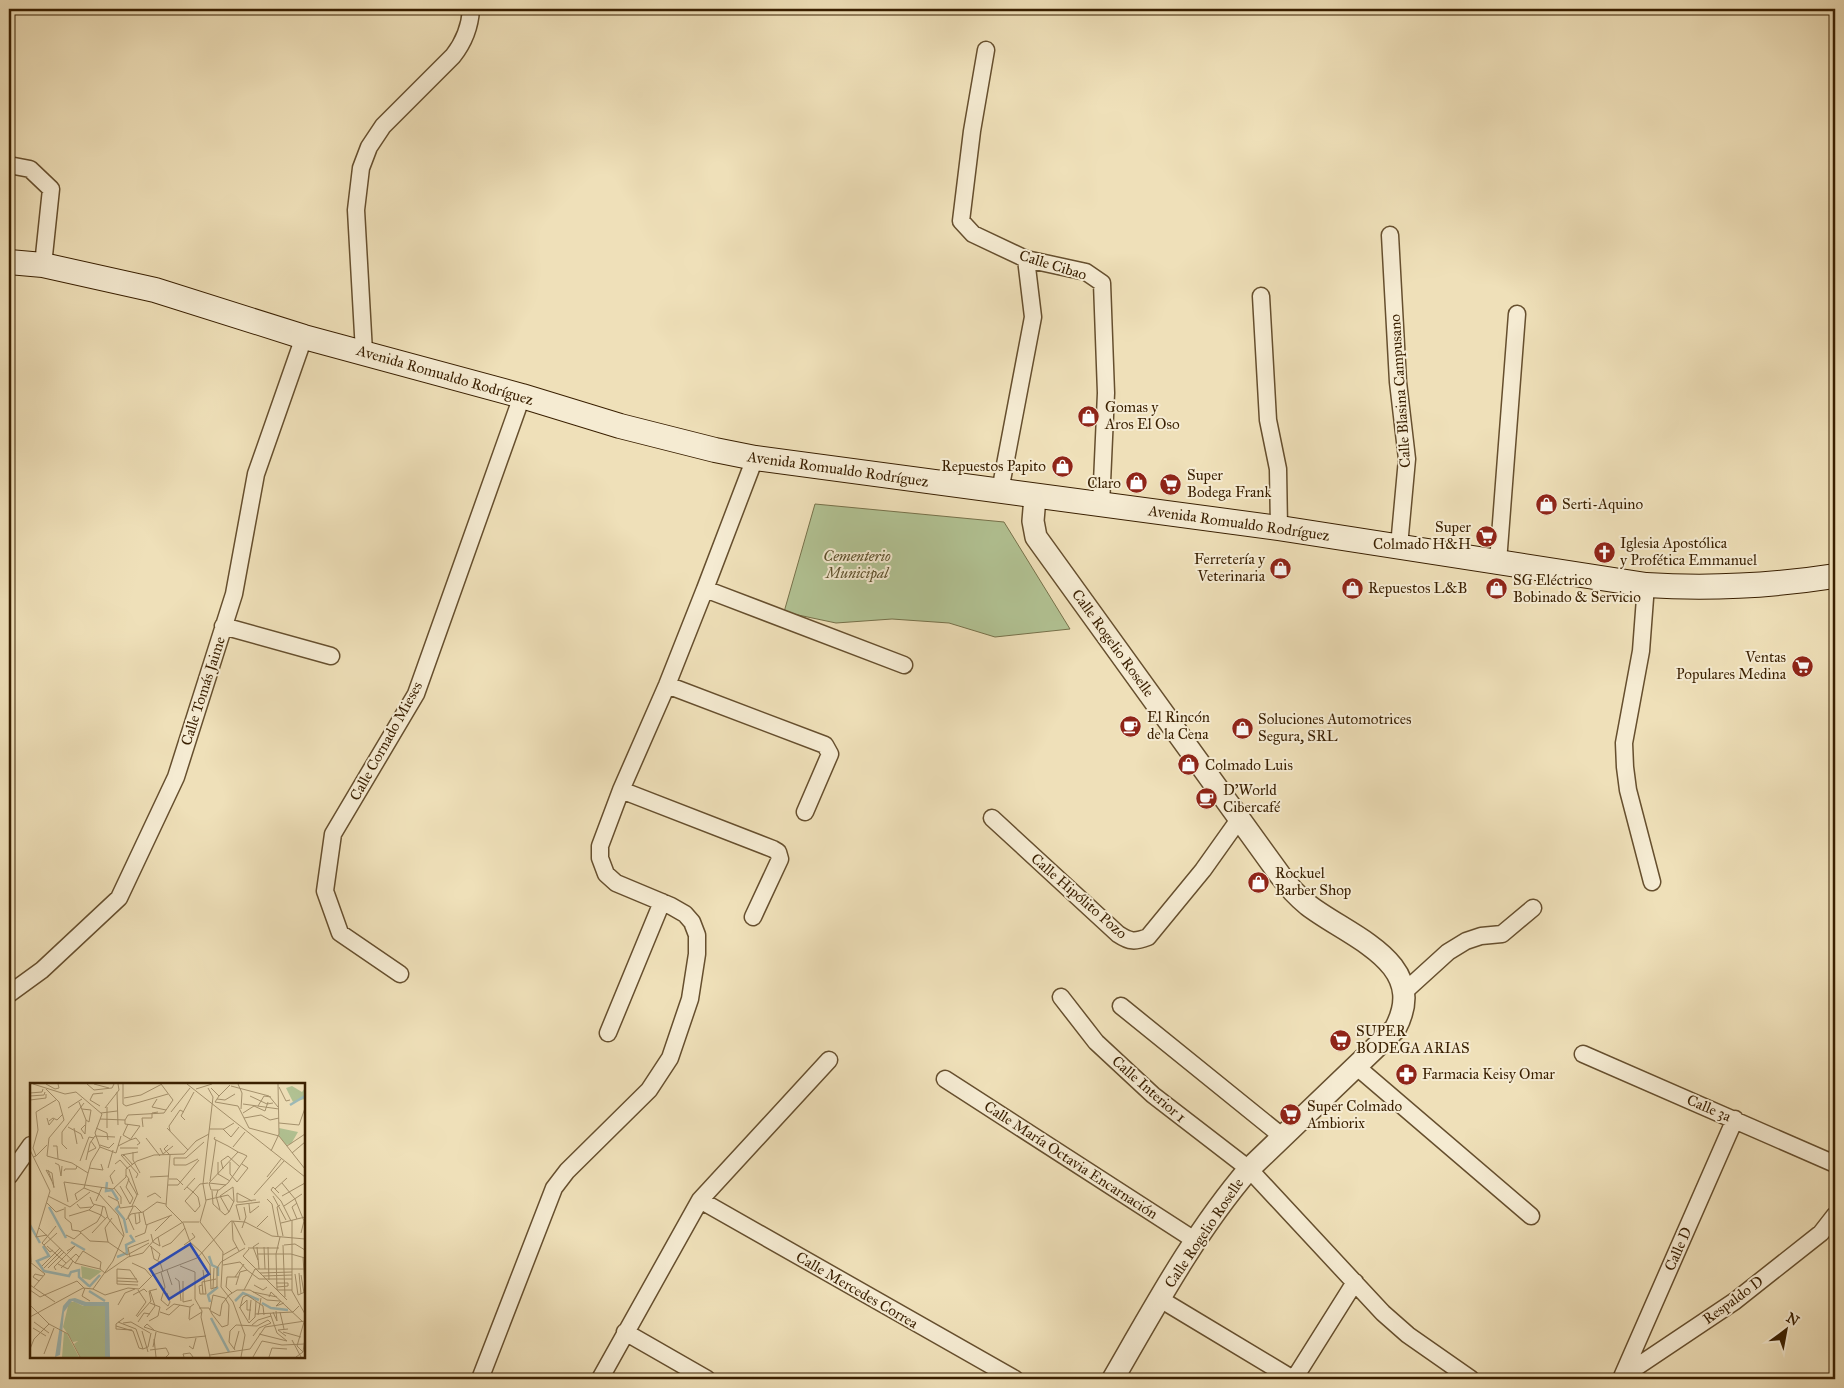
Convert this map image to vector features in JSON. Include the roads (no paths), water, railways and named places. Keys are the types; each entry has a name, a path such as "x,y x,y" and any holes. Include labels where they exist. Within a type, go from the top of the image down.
{"main road":[{"name":"Avenida Romualdo Rodríguez","path":"9,262 43,265 155,290 304,337 522,396 663,438 755,458 1279,528 1646,584 1681,587 1756,586 1835,576"}],"street":[{"path":"364,352 356,210 361,168 369,147 383,126 453,56 462,43 470,19 471,9"},
{"name":"Calle Cibao","path":"986,50 972,131 962,220 973,234 1026,259 1086,272 1102,283 1106,394 1101,505"},
{"path":"9,165 30,169 51,189 43,265"},
{"name":"Calle Blasina Campusano","path":"1390,234 1398,382 1407,459 1399,546"},
{"path":"1000,492 1033,317 1026,259"},
{"path":"1261,296 1268,420 1278,470 1279,528"},
{"path":"1498,562 1517,314"},
{"name":"Calle Tomás Jaime","path":"9,994 42,970 119,898 176,777 234,594 256,474 304,337"},
{"name":"Calle Cornado Mieses","path":"400,974 340,933 325,891 332,834 416,694 522,396"},
{"path":"480,1379 554,1188 567,1171 649,1090 670,1058 690,999 697,954 697,935 692,922 685,914 662,902 616,883 606,874 600,858 600,846 621,790 667,685 755,458"},
{"name":"Calle Rogelio Roselle","path":"1035,496 1033,521 1036,537 1292,891 1309,906 1373,946 1396,970 1404,992 1403,1014 1395,1029 1337,1083 1236,1183 1196,1241 1113,1379"},
{"path":"1646,584 1641,651 1624,743 1624,767 1628,790 1652,882"},
{"path":"705,589 904,665"},
{"path":"223,626 331,656"},
{"path":"667,685 825,745 830,754 805,812"},
{"path":"621,790 778,852 780,859 754,917"},
{"name":"Calle Hipólito Pozo","path":"992,818 1118,934 1129,941 1138,941 1148,937 1203,870 1240,818"},
{"path":"608,1032 662,902"},
{"path":"1404,992 1448,952 1466,941 1481,936 1502,934 1533,908"},
{"name":"Calle Interior 1","path":"1061,997 1096,1042 1124,1068 1249,1169 1383,1313 1408,1335 1471,1379"},
{"path":"1121,1006 1283,1137"},
{"name":"Calle 3a","path":"1583,1054 1835,1164"},
{"path":"600,1379 700,1200 829,1060"},
{"path":"1356,1067 1531,1216"},
{"name":"Calle María Octavia Encarnación","path":"945,1079 1196,1241"},
{"name":"Calle D","path":"1622,1378 1735,1119"},
{"path":"9,1176 30,1145"},
{"name":"Calle Mercedes Correa","path":"700,1200 1015,1379"},
{"name":"Respaldo D","path":"1622,1378 1735,1301 1821,1233 1835,1215"},
{"path":"1160,1299 1294,1379 1355,1282"},
{"path":"625,1332 707,1379"}],"place":[{"name":"Gomas y Aros El Oso","path":"1089,416"},
{"name":"Repuestos Papito","path":"1062,466"},
{"name":"Claro","path":"1137,483"},
{"name":"Super Bodega Frank","path":"1171,484"},
{"name":"Serti-Aquino","path":"1546,504"},
{"name":"Super Colmado H&H","path":"1487,536"},
{"name":"Iglesia Apostólica y Profética Emmanuel","path":"1604,552"},
{"name":"Ferretería y Veterinaria","path":"1281,568"},
{"name":"Repuestos L&B","path":"1352,588"},
{"name":"SG Eléctrico Bobinado & Servicio","path":"1497,589"},
{"name":"Ventas Populares Medina","path":"1802,666"},
{"name":"El Rincón de la Cena","path":"1131,726"},
{"name":"Soluciones Automotrices Segura, SRL","path":"1242,728"},
{"name":"Colmado Luis","path":"1189,765"},
{"name":"D'World Cibercafé","path":"1207,799"},
{"name":"Rockuel Barber Shop","path":"1259,882"},
{"name":"SUPER BODEGA ARIAS","path":"1340,1040"},
{"name":"Farmacia Keisy Omar","path":"1406,1074"},
{"name":"Super Colmado Ambiorix","path":"1291,1115"}],"park label":[{"name":"Cementerio Municipal","path":"857,564"}]}
